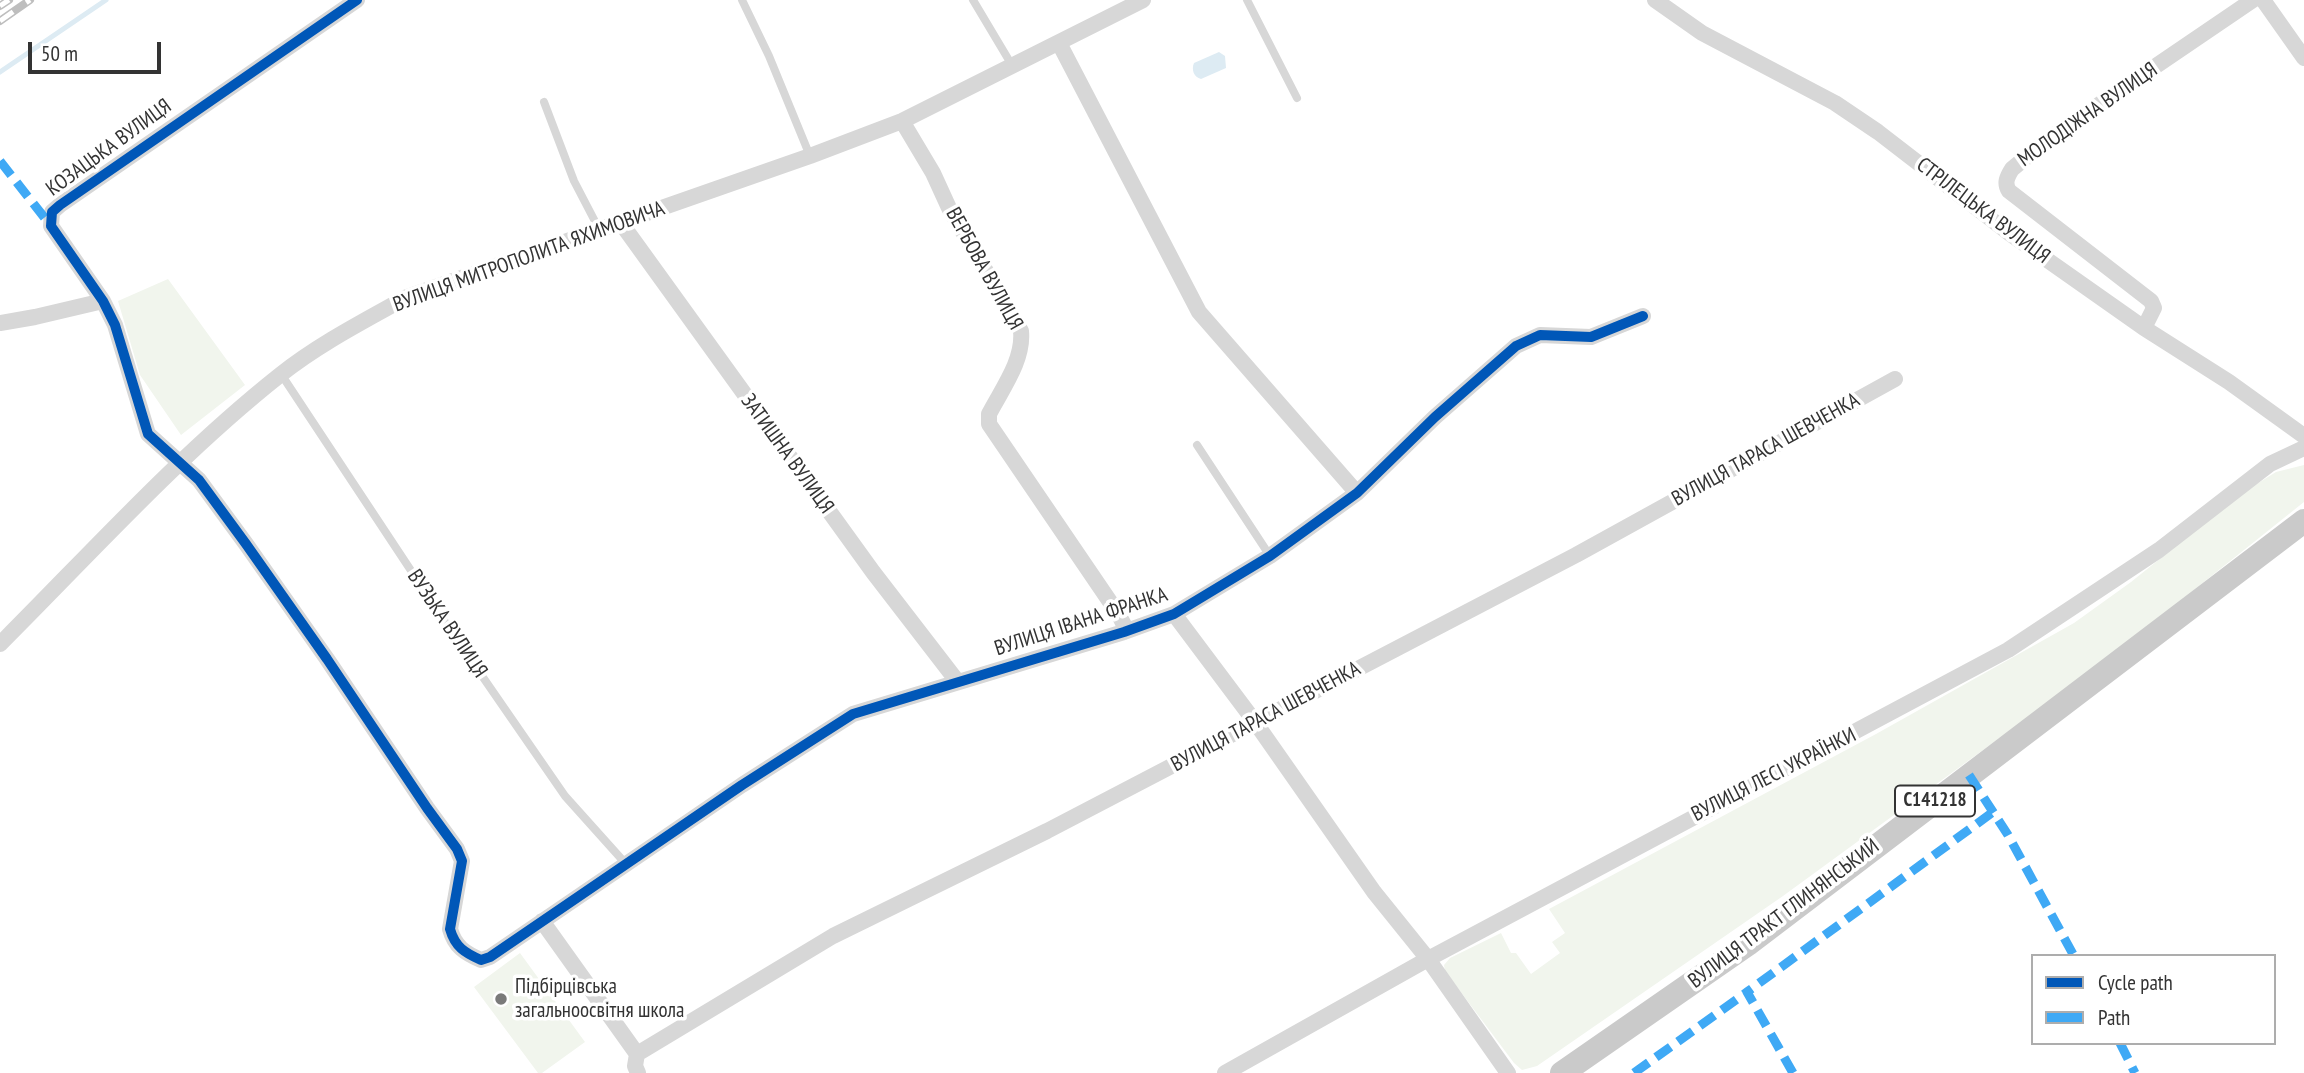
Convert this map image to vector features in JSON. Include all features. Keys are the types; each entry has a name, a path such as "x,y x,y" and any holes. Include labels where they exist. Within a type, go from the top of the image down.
{"main road":[{"name":"ВУЛИЦЯ ТРАКТ ГЛИНЯНСЬКИЙ","path":"1562,1073 1748,944 2304,521"}],"street":[{"name":"КОЗАЦЬКА ВУЛИЦЯ","path":"357,0 156,137 52,212 51,226 103,301 115,325 148,434 199,480 404,775"},
{"name":"ВУЛИЦЯ МИТРОПОЛИТА ЯХИМОВИЧА","path":"0,644 180,463 281,374 347,330 407,298 902,121 1143,0"},
{"name":"СТРІЛЕЦЬКА ВУЛИЦЯ","path":"1655,0 1702,33 1835,103 1878,132 2010,233 2304,436"},
{"name":"МОЛОДІЖНА ВУЛИЦЯ","path":"2144,328 2154,308 2151,301 2009,191 2006,183 2008,175 2011,169 2047,140 2253,0"},
{"path":"2263,0 2304,58"},
{"path":"1059,43 1199,312 1357,492"},
{"name":"ВЕРБОВА ВУЛИЦЯ","path":"902,121 1021,331 1022,342 1018,356 989,414 989,424 1119,615 1125,627 1124,632"},
{"name":"ЗАТИШНА ВУЛИЦЯ","path":"621,223 864,561 957,681"},
{"path":"0,323 103,301"},
{"name":"ВУЛИЦЯ ІВАНА ФРАНКА","path":"404,775 457,849 462,861 450,929 453,939 459,949 481,960 490,957 853,714 1124,632 1174,614 1270,556 1357,492 1435,417 1516,346 1539,335 1591,337 1643,316"},
{"name":"ВУЛИЦЯ ТАРАСА ШЕВЧЕНКА","path":"637,1054 833,936 1047,831 1576,555 1895,379"},
{"name":"ВУЛИЦЯ ЛЕСІ УКРАЇНКИ","path":"1225,1073 1428,959 2008,650 2158,550 2270,464 2304,449"},
{"path":"1174,614 1255,722 1374,892 1428,959 1508,1073"},
{"path":"542,921 637,1054 635,1066 638,1073"}],"lane":[{"path":"742,0 769,56 810,156"},
{"path":"973,0 1013,67"},
{"path":"1247,0 1297,98"},
{"path":"544,102 574,181 600,229"},
{"name":"ВУЗЬКА ВУЛИЦЯ","path":"281,374 451,631 565,796 626,864"},
{"path":"1197,445 1270,556"}],"shaded area":[{"path":"1219,52 1225,56 1226,68 1201,79 1197,77 1193,71 1194,63"},
{"path":"168,279 245,385 181,435 140,375 118,301"},
{"path":"2304,465 2304,502 2105,661 1783,896 1537,1066 1522,1070 1514,1063 1445,971 1444,965 1450,958 1501,933 1511,953 1516,953 1531,974 1560,953 1552,942 1565,933 1549,909 1876,734 2074,623 2131,582 2242,493 2276,472"},
{"path":"520,953 585,1042 542,1073 538,1073 474,987"}],"waterway":[{"path":"0,72 106,0"}],"railway":[{"path":"0,6 9,0"},
{"path":"0,21 30,0"}],"marked path":[{"path":"0,161 51,226"},
{"path":"1969,775 2008,835 2073,954"},
{"path":"1793,1073 1747,992 1993,812"},
{"path":"1634,1073 1747,992"},
{"path":"2121,1045 2135,1073"}],"cycle path":[{"path":"357,0 60,205 52,212 51,226 103,301 115,325 148,434 199,480 327,659 457,849 462,861 450,929 461,949 481,960 490,957 742,785 853,714 1124,632 1174,614 1270,556 1357,493 1435,417 1516,346 1540,335 1591,337 1643,316"}],"place":[{"name":"Підбірцівська загальноосвітня школа","path":"501,999"}]}
